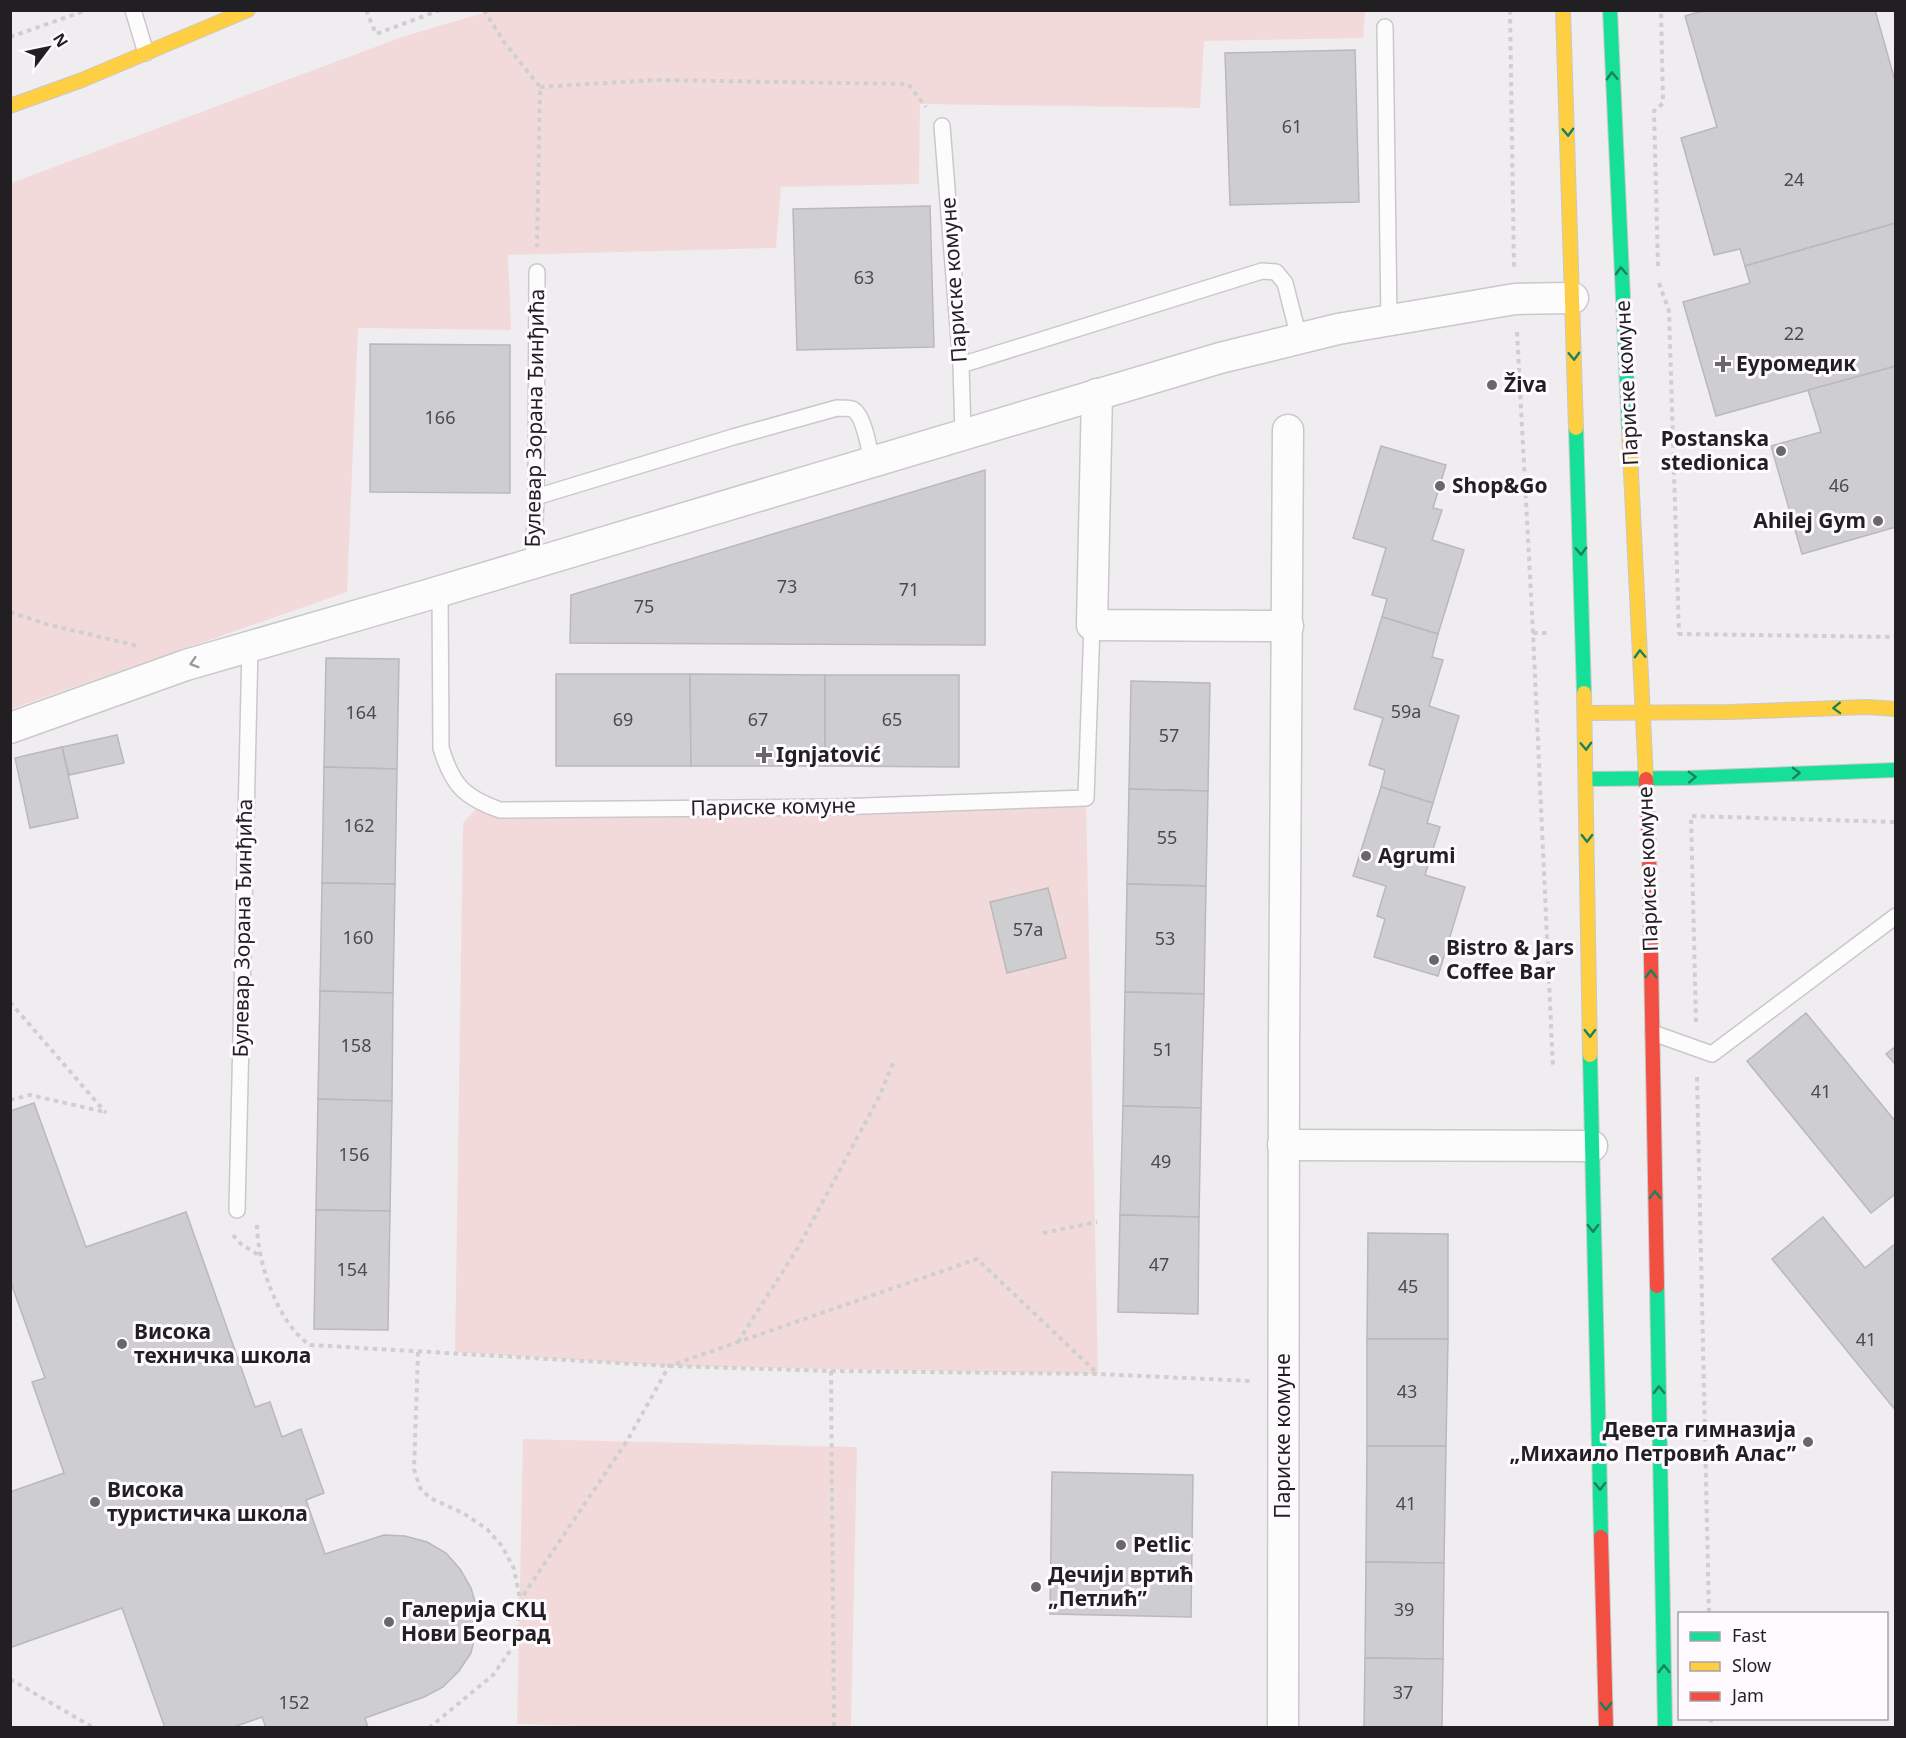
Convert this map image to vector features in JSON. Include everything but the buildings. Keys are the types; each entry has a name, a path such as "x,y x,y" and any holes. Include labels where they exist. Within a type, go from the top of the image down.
{"main road":[{"path":"10,106 82,80 248,10"},
{"path":"1563,10 1587,779 1592,1146 1606,1728"},
{"name":"Париске комуне","path":"1610,10 1646,778 1653,1033 1665,1728"},
{"path":"1585,713 1867,707 1896,709"},
{"path":"1587,779 1896,770"}],"street":[{"path":"10,728 186,665 533,564 1220,358 1338,328 1515,299 1573,298"},
{"path":"1097,394 1092,625 1287,626"},
{"name":"Париске комуне","path":"1283,1728 1288,430"},
{"path":"1284,1145 1592,1146"}],"lane":[{"path":"133,10 146,53"},
{"path":"1385,27 1389,320"},
{"name":"Париске комуне","path":"942,126 961,365 963,434"},
{"path":"961,365 1262,271 1276,272 1285,283 1299,338"},
{"name":"Булевар Зорана Ђинђића","path":"533,564 536,497 537,272"},
{"path":"536,497 837,408 852,409 857,413 872,461"},
{"name":"Париске комуне","path":"440,591 441,748 448,771 464,792 500,810 837,807 1086,798 1092,625"},
{"name":"Булевар Зорана Ђинђића","path":"237,1210 250,646"},
{"path":"1653,1033 1712,1054 1896,916"}],"path":[{"path":"10,37 87,10"},
{"path":"366,10 376,34 440,10"},
{"path":"484,10 504,42 540,87 537,272"},
{"path":"1510,10 1515,299 1534,645 1553,1075"},
{"path":"1661,10 1663,103 1654,111 1654,122 1659,285 1670,311 1679,634 1896,637"},
{"path":"540,87 656,80 908,84 942,126"},
{"path":"10,612 46,624 145,647 168,654 186,665"},
{"path":"1709,1612 1691,816 1896,822"},
{"path":"10,1002 106,1113 30,1095 10,1100"},
{"path":"738,1343 800,1246 879,1097 893,1063"},
{"path":"258,1220 257,1242 266,1276 277,1302 302,1339 310,1345 669,1366 831,1371 1098,1374 1283,1381"},
{"path":"1043,1233 1097,1222"},
{"path":"520,1600 627,1441 669,1366 977,1259 1098,1374"},
{"path":"418,1352 414,1469 420,1488 430,1498 463,1513 487,1529 502,1546 514,1569 520,1600 517,1634 501,1665 485,1682 429,1728"},
{"path":"831,1371 834,1728"},
{"path":"10,1679 94,1728"}],"shaded area":[{"path":"1530,10 1365,12 1363,38 1204,41 1200,108 920,104 919,184 781,187 776,248 508,255 511,330 358,328 347,592 11,709 11,183 405,36 490,11"},
{"path":"1086,798 1098,1374 669,1366 455,1352 463,823 482,803"},
{"path":"523,1439 857,1447 851,1727 644,1728 517,1724"}],"traffic: fast":[{"path":"1610,10 1629,431"},
{"path":"1576,428 1584,693"},
{"path":"1587,779 1688,778 1896,770"},
{"path":"1590,1055 1601,1537"},
{"path":"1657,1286 1665,1728"}],"traffic: slow":[{"path":"10,106 82,80 248,10"},
{"path":"1563,10 1576,428"},
{"path":"1629,431 1646,779"},
{"path":"1584,693 1590,1055"},
{"path":"1585,713 1730,712 1867,707 1896,709"}],"traffic: jam":[{"path":"1646,779 1657,1286"},
{"path":"1601,1537 1606,1728"}],"place":[{"name":"Еуромедик","path":"1723,364"},
{"name":"Živa","path":"1492,385"},
{"name":"Postanska stedionica","path":"1781,451"},
{"name":"Shop&Go","path":"1440,486"},
{"name":"Ahilej Gym","path":"1878,521"},
{"name":"Ignjatović","path":"764,755"},
{"name":"Agrumi","path":"1366,856"},
{"name":"Bistro & Jars Coffee Bar","path":"1434,960"},
{"name":"Висока техничка школа","path":"122,1344"},
{"name":"Девета гимназија „Михаило Петровић Алас”","path":"1808,1442"},
{"name":"Висока туристичка школа","path":"95,1502"},
{"name":"Petlic","path":"1121,1545"},
{"name":"Дечији вртић „Петлић”","path":"1036,1587"},
{"name":"Галерија СКЦ Нови Београд","path":"389,1622"}]}
